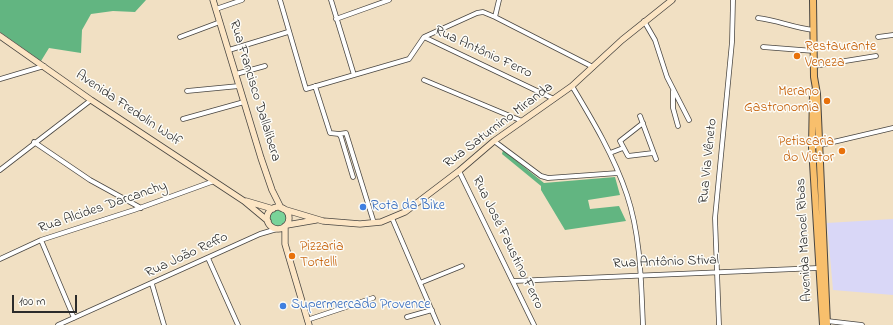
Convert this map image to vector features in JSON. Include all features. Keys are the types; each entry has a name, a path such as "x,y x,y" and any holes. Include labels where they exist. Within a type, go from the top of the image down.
{"main road":[{"name":"Rua Francisco Dallalibera","path":"213,0 278,209"},
{"name":"Rua Saturnino Miranda","path":"278,209 319,220 348,224 374,223 392,218 405,212 459,171 494,141 572,86 644,21 671,0"},
{"name":"Avenida Manoel Ribas","path":"813,0 815,82 813,95 818,268 825,324"},
{"name":"Avenida Fredolin Wolf","path":"0,36 91,100 244,201 268,221"},
{"name":"Avenida Manoel Ribas","path":"815,148 825,324"},
{"name":"Avenida Fredolin Wolf","path":"244,201 278,209"},
{"path":"285,244 288,214 278,209 268,214 268,221 285,244 308,323"},
{"name":"Rua Saturnino Miranda","path":"286,225 319,220"},
{"path":"274,228 286,225"}],"street":[{"path":"216,9 242,0"},
{"path":"280,0 288,32 306,89 409,59 424,37 477,13 483,12 593,67"},
{"path":"331,0 354,75"},
{"path":"336,19 386,0"},
{"path":"495,17 499,0"},
{"name":"Rua Via Vêneto","path":"719,325 715,218 732,42 733,0"},
{"path":"758,18 775,20 795,27 814,30"},
{"path":"644,21 655,40 673,91 689,120"},
{"path":"180,37 220,22"},
{"path":"229,50 288,32"},
{"path":"878,37 893,35"},
{"name":"Rua Antônio Ferro","path":"424,37 554,99"},
{"path":"763,47 814,51"},
{"path":"814,66 876,56"},
{"path":"0,79 44,66"},
{"path":"236,74 265,66"},
{"path":"424,80 522,121"},
{"path":"187,91 239,86"},
{"path":"315,86 330,133 346,133 374,223"},
{"path":"572,86 610,153 627,195 632,216 641,275 643,325"},
{"path":"673,91 674,118 678,126"},
{"path":"0,170 34,142 91,100"},
{"path":"183,119 244,102"},
{"path":"640,116 656,159"},
{"path":"643,123 620,140 628,156 653,153"},
{"path":"815,148 893,128"},
{"path":"339,134 353,176"},
{"path":"494,141 541,176 548,178 618,173"},
{"path":"34,142 90,180 141,208"},
{"path":"610,153 623,148"},
{"name":"Rua José Faustino Ferro","path":"459,171 514,281 534,325"},
{"name":"Rua Alcides Darcanchy","path":"0,258 41,240 141,208 215,181"},
{"path":"392,218 438,325"},
{"name":"Rua João Reffo","path":"58,325 274,228"},
{"path":"41,240 74,318"},
{"path":"208,258 238,325"},
{"path":"420,283 462,266"},
{"name":"Rua Antônio Stival","path":"514,281 818,268"},
{"path":"152,284 164,325"},
{"path":"308,323 373,298"},
{"path":"407,317 432,310"},
{"path":"825,324 862,325"}],"shaded area":[{"path":"893,219 893,295 833,290 827,223"}],"green space":[{"path":"0,0 146,0 135,12 113,11 91,14 82,30 81,53 49,48 41,61 0,32"},
{"path":"503,150 544,183 615,177 620,195 588,200 590,209 619,206 626,221 565,230 541,190 541,186 502,154"},
{"path":"278,210 284,213 287,219 284,225 278,228 272,225 269,219 272,213"}],"place":[{"name":"Restaurante Veneza","path":"797,56"},
{"name":"Merano Gastronomia","path":"827,101"},
{"name":"Petiscaria do Victor","path":"842,151"},
{"name":"Rota da Bike","path":"363,207"},
{"name":"Pizzaria Tortelli","path":"292,256"},
{"name":"Supermercado Provence","path":"283,306"}]}
